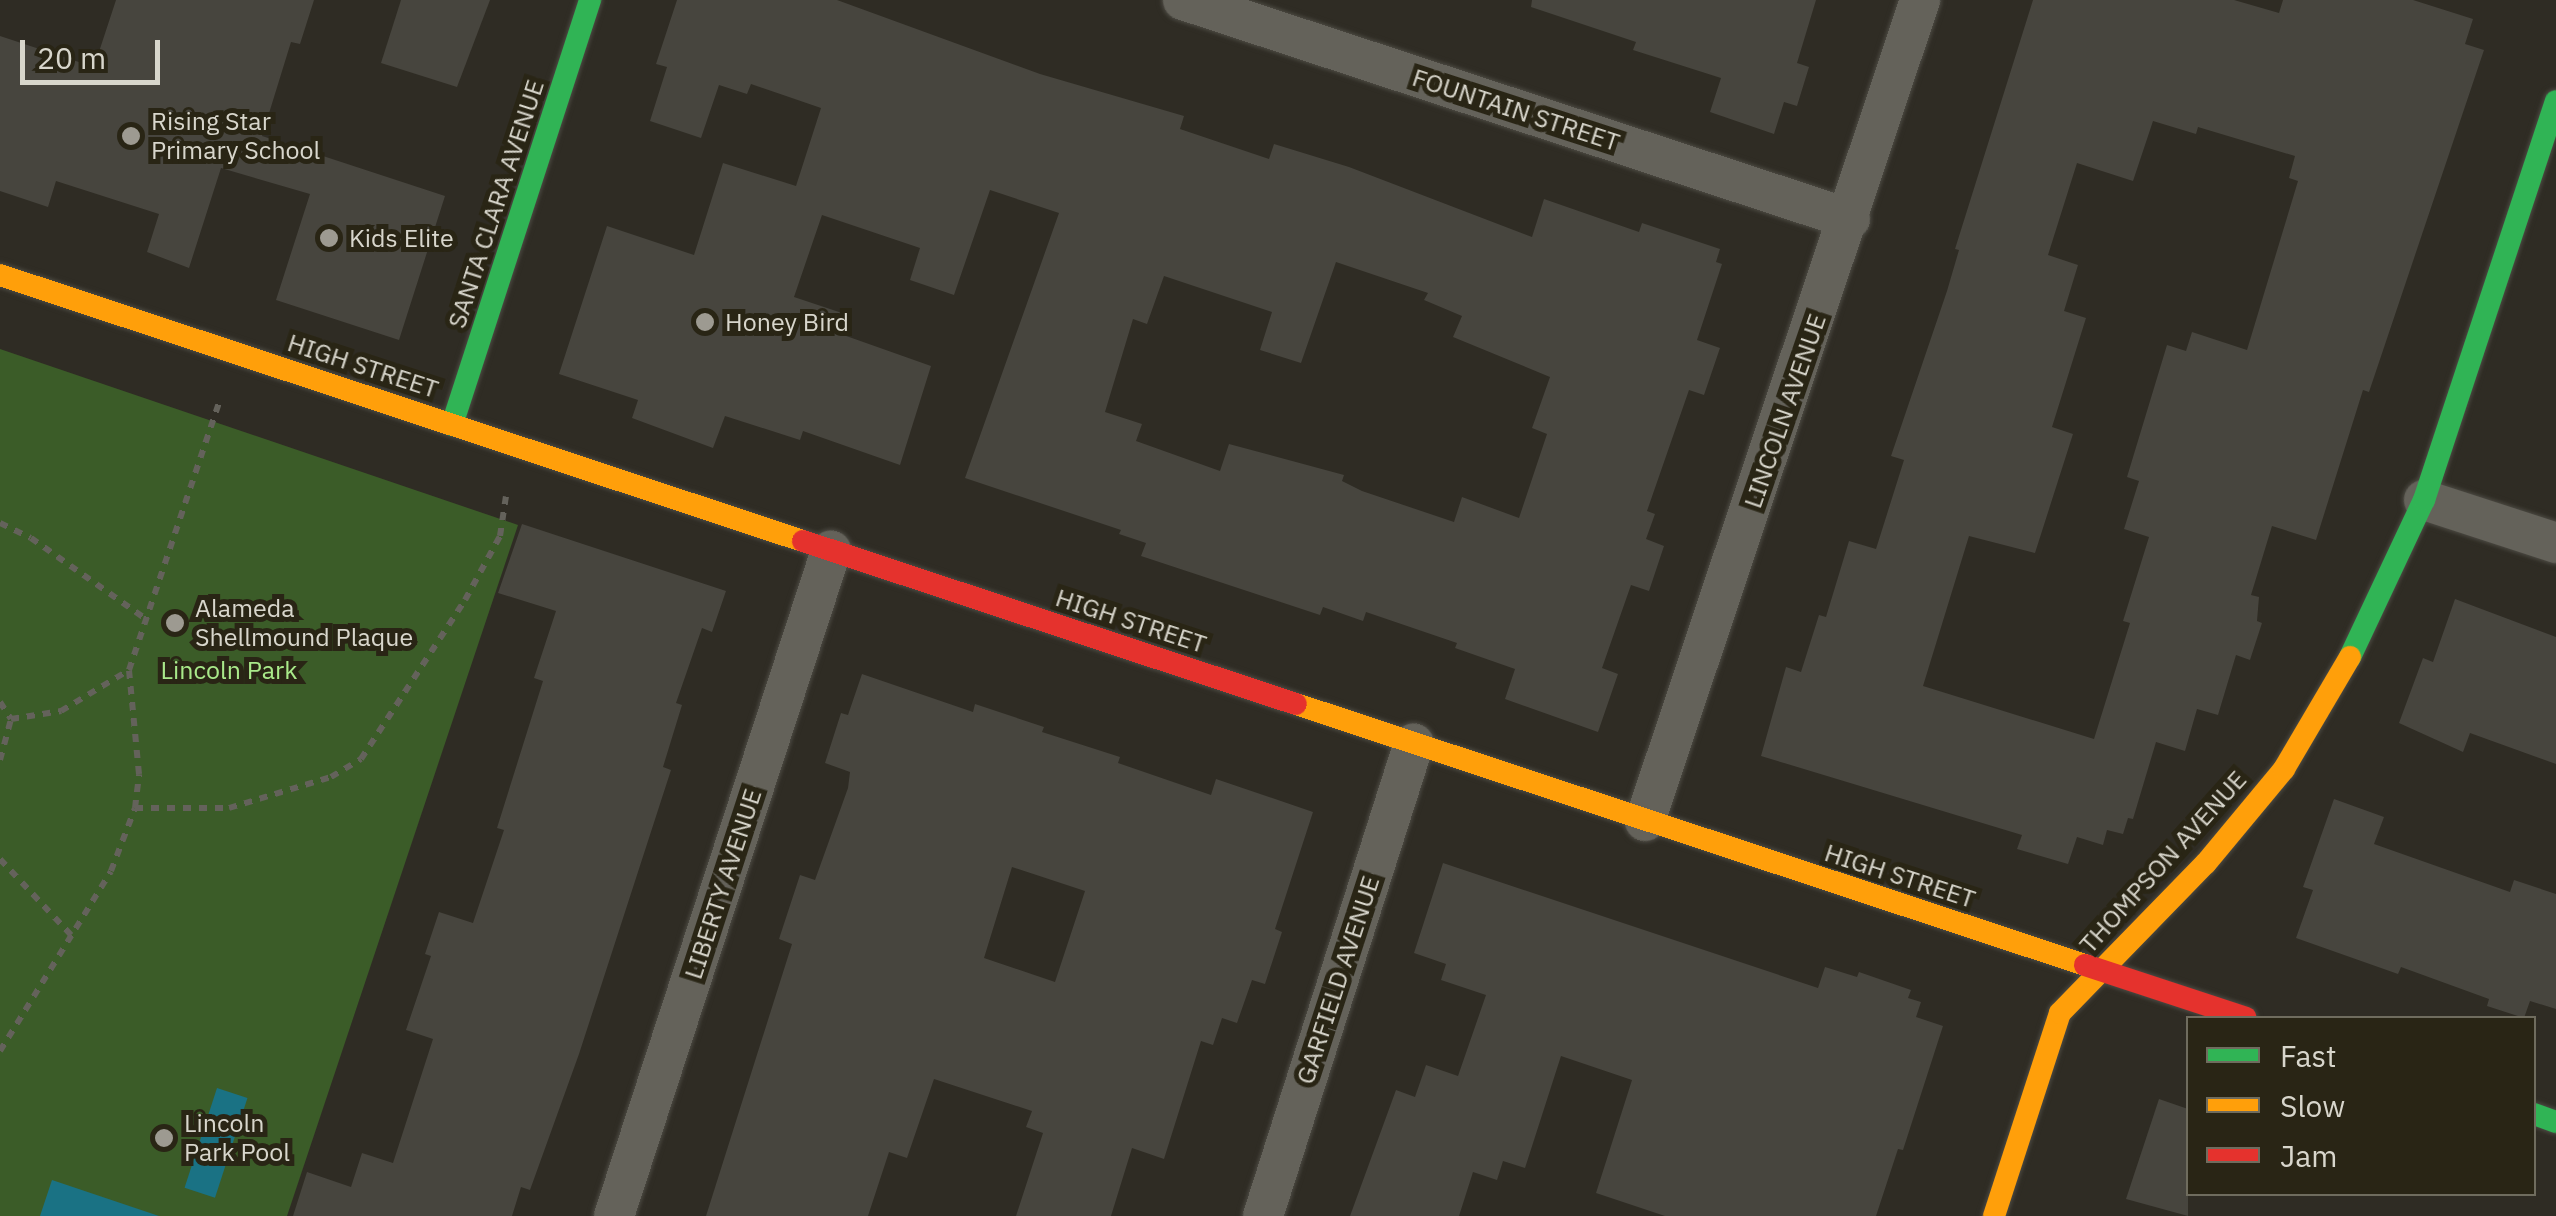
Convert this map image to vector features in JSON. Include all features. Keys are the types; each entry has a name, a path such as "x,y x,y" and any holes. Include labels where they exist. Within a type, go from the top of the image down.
{"main road":[{"name":"SANTA CLARA AVENUE","path":"452,425 590,0"},
{"name":"THOMPSON AVENUE","path":"1994,1216 2056,1022 2206,863 2284,769 2368,626 2424,500 2556,101"},
{"name":"HIGH STREET","path":"0,275 2240,1016"}],"street":[{"name":"FOUNTAIN STREET","path":"1183,0 1850,219"},
{"name":"LINCOLN AVENUE","path":"1646,821 1920,0"},
{"path":"2424,500 2556,543"},
{"name":"LIBERTY AVENUE","path":"614,1216 831,551"},
{"name":"GARFIELD AVENUE","path":"1262,1216 1414,744"}],"path":[{"path":"0,1051 110,871 135,808 139,774 129,670 236,354"},
{"path":"135,808 229,808 331,776 361,759 464,600 500,536 514,446"},
{"path":"0,523 31,538 146,619"},
{"path":"11,719 61,710 129,670"},
{"path":"0,702 11,719 0,760"},
{"path":"0,859 71,935"}],"green space":[{"name":"Lincoln Park","path":"0,349 518,525 287,1216 0,1216"}],"water":[{"path":"217,1088 247,1098 215,1198 185,1188"},
{"path":"52,1180 159,1216 40,1216"}],"building":[{"path":"116,0 314,0 300,44 291,42 262,136 445,196 399,340 276,300 310,194 221,168 189,268 147,252 159,214 56,181 48,207 0,191 0,36 94,67"},
{"path":"401,0 490,0 457,87 381,63"},
{"path":"677,0 837,0 1040,74 1184,116 1180,129 1269,159 1274,144 1349,167 1532,237 1544,199 1639,232 1642,223 1720,249 1716,262 1722,264 1697,340 1720,348 1704,395 1689,390 1647,511 1655,514 1646,539 1664,546 1649,591 1631,585 1602,668 1618,674 1598,732 1505,699 1515,669 1455,648 1457,643 1366,612 1363,621 1323,607 1320,615 1141,556 1146,543 1119,534 1121,530 965,478 1059,213 990,190 954,295 910,280 920,248 822,215 794,297 842,313 835,332 931,366 900,465 803,431 800,440 725,416 713,448 632,418 638,400 559,374 607,226 694,255 723,163 796,186 821,108 751,84 747,94 719,85 701,138 650,121 667,67 656,64","holes":["1336,262 1428,293 1424,300 1462,316 1453,337 1550,377 1532,428 1547,434 1519,518 1462,497 1454,522 1362,491 1342,481 1344,475 1229,444 1220,471 1136,441 1142,424 1105,412 1133,319 1147,324 1164,276 1272,312 1260,350 1301,363"]},
{"path":"1532,0 1816,0 1797,63 1809,67 1797,106 1784,102 1774,134 1710,112 1721,78 1633,50 1636,42 1531,7"},
{"path":"2033,0 2234,0 2279,13 2283,0 2413,0 2473,19 2465,44 2484,50 2369,392 2363,390 2316,540 2272,526 2251,595 2259,597 2257,621 2262,623 2250,660 2236,655 2218,715 2197,709 2185,751 2156,742 2133,819 2128,818 2123,834 2107,830 2103,845 2077,837 2068,864 2017,849 2022,835 1761,756 1786,667 1801,672 1819,615 1826,617 1849,541 1876,549 1904,460 1891,456 1947,291 1959,250 1955,249","holes":["2153,121 2196,134 2198,127 2295,156 2289,178 2298,181 2247,350 2192,332 2186,351 2167,345 2127,477 2139,481 2124,529 2149,537 2123,621 2130,623 2094,739 1923,686 1969,536 2035,553 2073,434 2052,427 2086,318 2064,311 2078,265 2048,255 2077,163 2133,181"]},
{"path":"522,524 726,591 712,632 702,628 676,703 682,705 663,767 671,770 579,1054 530,1190 521,1187 512,1216 293,1216 307,1172 351,1187 362,1153 393,1163 433,1039 406,1030 431,956 425,954 439,912 473,923 504,830 497,828 543,681 534,678 556,611 498,593"},
{"path":"2455,599 2556,637 2556,764 2470,733 2463,752 2399,723 2423,658 2433,662"},
{"path":"862,674 973,712 975,704 1044,727 1042,732 1120,757 1118,763 1211,795 1216,779 1313,812 1275,929 1282,932 1265,984 1252,980 1237,1023 1222,1018 1213,1045 1201,1041 1164,1159 1132,1148 1111,1216 1016,1216 1043,1133 1026,1127 1032,1111 934,1079 907,1158 889,1152 868,1216 706,1216 792,944 779,939 800,875 815,880 848,788 850,772 825,763 841,713 848,715","holes":["1012,867 1085,891 1055,982 984,958"]},
{"path":"2334,799 2384,817 2374,844 2510,892 2514,880 2556,894 2556,1009 2530,1001 2525,1016 2518,1016 2487,1006 2489,999 2401,967 2398,974 2296,938 2313,890 2303,887"},
{"path":"1443,863 1818,988 1825,967 1857,977 1859,972 1911,990 1908,998 1921,1002 1916,1017 1943,1026 1903,1150 1898,1149 1876,1216 1665,1216 1596,1193 1632,1080 1561,1056 1525,1168 1503,1161 1497,1180 1473,1172 1459,1216 1350,1216 1396,1090 1415,1097 1426,1065 1458,1076 1486,995 1441,980 1446,964 1414,953"},
{"path":"2159,1099 2186,1108 2188,1216 2126,1199"}],"traffic: fast":[{"path":"452,425 590,0"},
{"path":"2350,657 2424,500 2556,101"},
{"path":"2536,1115 2556,1122"}],"traffic: slow":[{"path":"0,275 803,541"},
{"path":"1994,1216 2060,1013 2206,863 2284,769 2350,657"},
{"path":"1296,704 2085,965"}],"traffic: jam":[{"path":"803,541 1296,704"},
{"path":"2085,965 2240,1016"}],"place":[{"name":"Rising Star Primary School","path":"131,136"},
{"name":"Kids Elite","path":"329,238"},
{"name":"Honey Bird","path":"705,322"},
{"name":"Alameda Shellmound Plaque","path":"175,623"},
{"name":"Lincoln Park Pool","path":"164,1138"}]}
